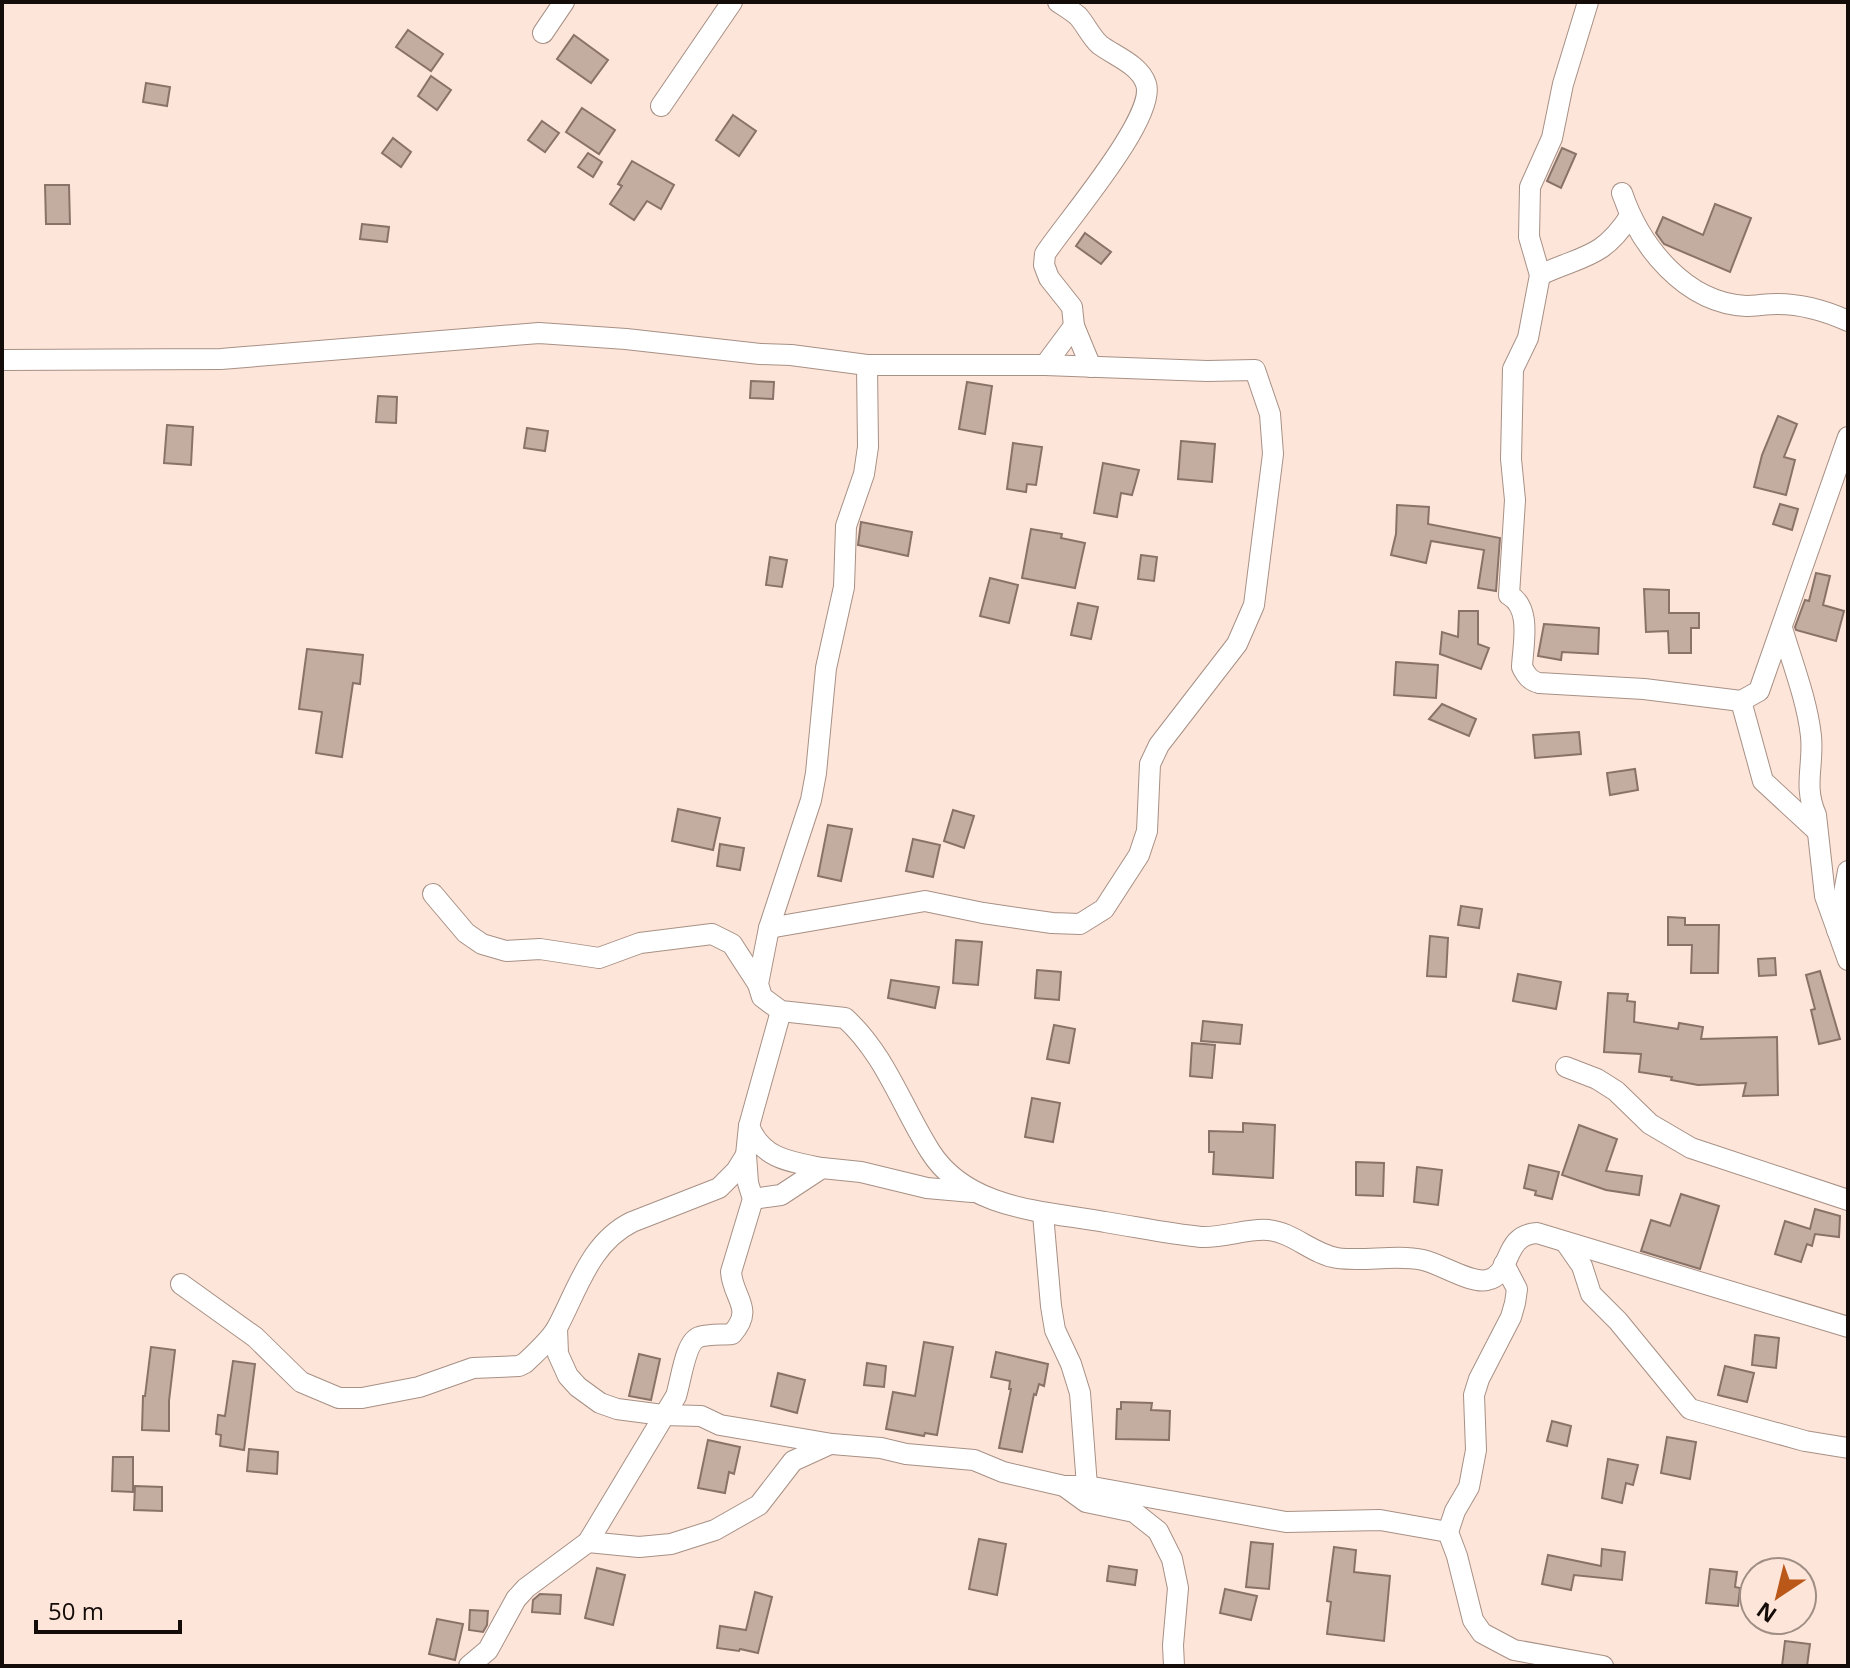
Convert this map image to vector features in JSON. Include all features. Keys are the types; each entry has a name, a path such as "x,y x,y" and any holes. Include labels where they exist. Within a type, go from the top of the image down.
{"street":[{"path":"543,33 564,2"},
{"path":"661,106 732,2"},
{"path":"1058,2 1077,9 1097,43 1138,72 1145,80 1147,91 1146,102 1133,132 1045,254 1044,265 1049,278 1072,307 1074,326 1091,367"},
{"path":"1588,2 1563,84 1552,138 1530,187 1529,237 1540,275 1528,338 1513,369 1511,459 1515,500 1509,595 1518,600 1523,610 1522,667 1533,682 1644,689 1741,701 1759,691 1848,437"},
{"path":"1622,193 1630,216 1664,265 1687,285 1716,301 1746,306 1795,305 1848,321"},
{"path":"1540,275 1599,252 1617,236 1630,216"},
{"path":"1045,365 1074,326"},
{"path":"2,360 221,359 539,333 791,355 867,365 1255,370 1270,414 1273,454 1254,605 1237,644 1166,735 1150,764 1147,831 1139,855 1104,909 1080,924 1052,923 925,901 769,928"},
{"path":"758,984 769,928 811,800 816,773 826,668 844,587 846,526 864,474 868,447 867,365"},
{"path":"1782,628 1811,735 1808,778 1816,815 1825,896 1848,960"},
{"path":"1741,701 1763,781 1816,830"},
{"path":"1837,932 1848,871"},
{"path":"433,894 466,933 482,944 506,951 540,949 599,958 640,943 700,933 712,934 732,944 758,984 762,997 781,1011 834,1015 845,1018 855,1027 873,1050 932,1155 972,1192"},
{"path":"469,1666 488,1650 516,1599 526,1588 588,1542 676,1396 684,1374 685,1355 693,1340 701,1336 732,1334 739,1326 744,1308 731,1272 753,1199 748,1183 746,1155 749,1126 781,1011"},
{"path":"1566,1067 1606,1085 1650,1124 1691,1148 1848,1200"},
{"path":"749,1126 756,1142 769,1153 788,1161 861,1172 927,1188 972,1192 1043,1214 1201,1237 1223,1238 1270,1230 1335,1258 1420,1259 1473,1280 1486,1281 1495,1277 1515,1241 1526,1234 1537,1233 1848,1327"},
{"path":"181,1284 255,1337 301,1382 339,1398 362,1398 419,1387 473,1368 519,1366 557,1328 584,1272 608,1238 618,1229 719,1188 746,1155"},
{"path":"753,1199 781,1195 822,1168"},
{"path":"1043,1214 1055,1330 1080,1393 1087,1486"},
{"path":"1566,1243 1582,1266 1591,1294 1618,1321 1690,1409 1790,1437 1848,1448"},
{"path":"1504,1264 1517,1289 1515,1303 1474,1395 1476,1450 1469,1487 1455,1511 1448,1532 1473,1620 1482,1633 1514,1650 1603,1666"},
{"path":"557,1328 562,1365 578,1387 600,1403 617,1409 701,1416 720,1425 832,1444 974,1460 1003,1472 1064,1486 1087,1486 1286,1522 1380,1520 1448,1532"},
{"path":"684,1374 701,1416"},
{"path":"588,1542 639,1547 671,1544 715,1530 759,1505 793,1461 832,1444"},
{"path":"1064,1486 1086,1502 1134,1512 1158,1531 1172,1559 1178,1588 1174,1666"}],"building":[{"path":"408,30 443,54 431,71 396,47"},
{"path":"574,35 608,60 591,83 557,59"},
{"path":"431,76 451,90 437,110 418,96"},
{"path":"146,83 170,87 167,106 143,102"},
{"path":"582,108 615,130 599,154 566,132"},
{"path":"733,115 756,131 739,156 716,140"},
{"path":"542,121 559,133 545,152 528,140"},
{"path":"393,138 411,152 401,167 382,153"},
{"path":"1562,148 1576,154 1561,188 1547,181"},
{"path":"588,153 602,162 593,177 578,167"},
{"path":"632,161 674,185 661,209 647,201 634,220 610,204 622,186 618,184"},
{"path":"45,185 69,185 70,224 46,224"},
{"path":"1715,204 1751,218 1730,272 1664,244 1656,233 1663,217 1703,235"},
{"path":"362,224 389,227 387,242 360,239"},
{"path":"1085,233 1111,252 1101,264 1076,246"},
{"path":"751,381 774,382 773,399 750,398"},
{"path":"967,382 992,386 985,434 959,429"},
{"path":"378,396 397,397 396,423 376,422"},
{"path":"1778,416 1797,424 1784,457 1795,460 1786,495 1754,487 1762,455"},
{"path":"167,425 193,427 191,465 164,463"},
{"path":"527,428 548,431 545,451 524,448"},
{"path":"1181,441 1215,444 1212,482 1178,479"},
{"path":"1013,443 1042,447 1036,485 1027,484 1026,492 1007,489"},
{"path":"1103,463 1139,470 1132,495 1121,493 1117,517 1094,513"},
{"path":"1780,504 1798,509 1792,530 1773,524"},
{"path":"1397,505 1429,507 1428,524 1500,538 1496,591 1478,588 1484,550 1431,541 1426,563 1391,555 1396,534"},
{"path":"861,522 912,532 908,556 858,545"},
{"path":"1031,529 1062,534 1061,538 1085,543 1075,588 1022,578"},
{"path":"1141,555 1157,557 1154,581 1138,579"},
{"path":"770,557 787,560 782,587 766,585"},
{"path":"1816,573 1830,576 1823,605 1844,611 1836,641 1796,630 1795,627 1805,600 1809,601"},
{"path":"990,578 1018,585 1009,623 980,616"},
{"path":"1644,589 1669,590 1669,613 1699,613 1699,628 1691,628 1691,653 1669,653 1668,631 1646,632"},
{"path":"1078,603 1098,607 1091,639 1071,635"},
{"path":"1459,611 1478,611 1478,644 1489,648 1481,669 1440,654 1442,632 1458,637"},
{"path":"1544,624 1599,628 1598,654 1562,652 1561,660 1538,656"},
{"path":"307,649 363,655 360,684 353,683 342,757 316,753 322,712 299,709"},
{"path":"1396,662 1438,665 1436,698 1394,695"},
{"path":"1442,704 1476,719 1469,736 1429,719"},
{"path":"1579,732 1581,754 1535,758 1533,735"},
{"path":"1635,769 1638,790 1610,795 1607,773"},
{"path":"678,809 720,818 713,850 672,841"},
{"path":"953,810 974,816 964,848 944,841"},
{"path":"828,825 852,829 841,881 818,876"},
{"path":"913,839 940,845 933,877 906,871"},
{"path":"720,844 744,848 740,870 717,866"},
{"path":"1461,906 1482,909 1479,928 1458,925"},
{"path":"1668,917 1685,918 1685,925 1719,925 1718,973 1691,973 1692,945 1668,945"},
{"path":"1430,936 1448,938 1446,977 1427,976"},
{"path":"956,940 982,942 978,985 953,983"},
{"path":"1775,958 1776,975 1759,976 1758,959"},
{"path":"1037,970 1061,972 1059,1000 1035,998"},
{"path":"1820,971 1840,1039 1819,1044 1811,1010 1815,1009 1806,975"},
{"path":"1518,974 1561,982 1556,1009 1513,1001"},
{"path":"891,980 939,987 935,1008 888,998"},
{"path":"1608,993 1628,994 1627,1001 1635,1002 1634,1022 1678,1029 1679,1023 1703,1027 1701,1039 1777,1037 1778,1095 1743,1096 1746,1083 1698,1085 1671,1080 1672,1077 1639,1072 1641,1054 1604,1052"},
{"path":"1203,1021 1242,1025 1240,1044 1201,1041"},
{"path":"1054,1025 1075,1029 1069,1063 1047,1059"},
{"path":"1192,1043 1215,1045 1212,1078 1190,1076"},
{"path":"1032,1098 1060,1103 1053,1142 1025,1137"},
{"path":"1243,1123 1275,1125 1273,1178 1213,1174 1214,1152 1209,1152 1209,1131 1243,1132"},
{"path":"1579,1125 1617,1139 1606,1171 1642,1176 1639,1195 1606,1190 1562,1175"},
{"path":"1356,1162 1384,1163 1383,1196 1356,1195"},
{"path":"1529,1165 1559,1172 1552,1199 1535,1195 1536,1191 1524,1188"},
{"path":"1417,1167 1442,1170 1438,1205 1414,1202"},
{"path":"1681,1194 1719,1206 1700,1269 1641,1251 1651,1220 1670,1226"},
{"path":"1815,1209 1840,1216 1839,1237 1815,1234 1812,1246 1807,1244 1801,1262 1775,1254 1785,1221 1810,1229"},
{"path":"1755,1335 1779,1338 1776,1368 1752,1365"},
{"path":"924,1342 953,1347 937,1435 925,1433 924,1436 886,1429 893,1392 915,1396"},
{"path":"151,1347 175,1350 169,1431 142,1430 143,1396"},
{"path":"996,1352 1048,1364 1044,1386 1039,1384 1034,1394 1022,1452 999,1448 1011,1389 1010,1381 991,1377"},
{"path":"639,1354 660,1359 651,1400 629,1396"},
{"path":"233,1361 255,1364 244,1450 220,1446 221,1435 216,1434 218,1415 225,1416"},
{"path":"867,1363 886,1366 884,1387 864,1385"},
{"path":"1725,1366 1754,1373 1747,1402 1718,1395"},
{"path":"778,1373 805,1380 797,1413 771,1406"},
{"path":"1121,1402 1152,1403 1151,1410 1170,1411 1169,1440 1116,1439 1117,1409 1121,1409"},
{"path":"1552,1421 1571,1426 1567,1446 1547,1441"},
{"path":"1667,1437 1696,1442 1690,1479 1661,1473"},
{"path":"708,1440 740,1447 734,1474 729,1472 725,1493 698,1488"},
{"path":"249,1449 278,1452 277,1474 247,1471"},
{"path":"113,1457 133,1457 133,1492 112,1491"},
{"path":"1608,1459 1638,1465 1633,1485 1626,1483 1622,1503 1602,1498"},
{"path":"135,1486 162,1487 162,1511 134,1510"},
{"path":"979,1539 1006,1544 997,1595 969,1589"},
{"path":"1251,1542 1273,1544 1269,1589 1246,1587"},
{"path":"1334,1547 1356,1550 1354,1572 1390,1576 1384,1641 1327,1634 1331,1602 1327,1601"},
{"path":"1602,1549 1625,1552 1622,1580 1574,1575 1571,1590 1542,1584 1548,1555 1601,1566"},
{"path":"1109,1566 1137,1570 1135,1585 1107,1581"},
{"path":"597,1568 625,1575 613,1625 585,1618"},
{"path":"1710,1569 1737,1572 1735,1587 1738,1588 1738,1606 1706,1603"},
{"path":"1225,1589 1257,1596 1251,1620 1220,1613"},
{"path":"755,1592 772,1597 758,1653 717,1648 720,1626 746,1630"},
{"path":"540,1594 561,1595 560,1614 532,1612 533,1600"},
{"path":"470,1610 488,1611 483,1632 469,1630"},
{"path":"437,1619 463,1624 455,1660 429,1654"},
{"path":"1785,1641 1810,1644 1807,1666 1782,1666"}]}
